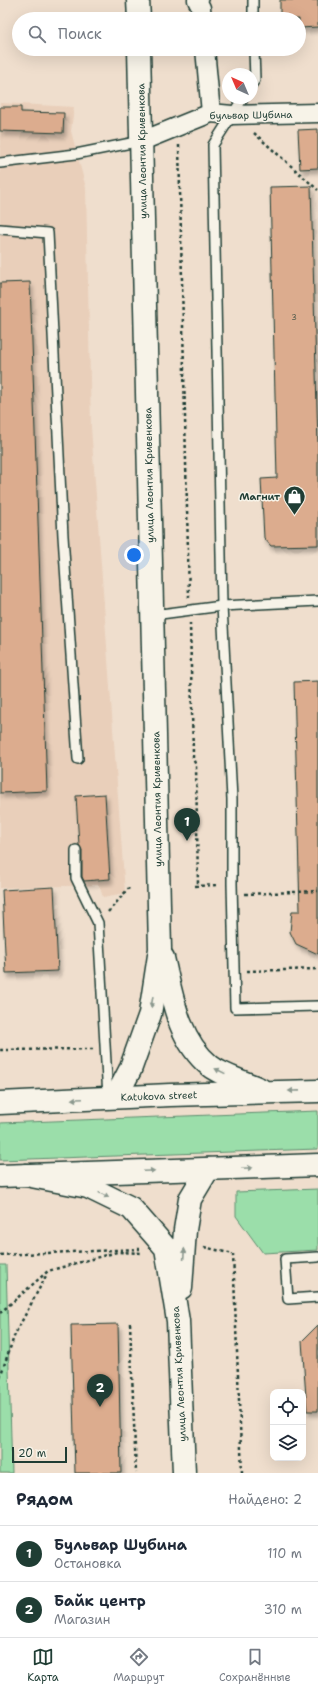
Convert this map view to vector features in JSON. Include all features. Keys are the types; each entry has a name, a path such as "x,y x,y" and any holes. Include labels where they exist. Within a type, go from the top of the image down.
{"main road":[{"path":"138,0 139,12"},
{"name":"улица Леонтия Кривенкова","path":"139,56 160,949"},
{"path":"160,949 177,1014 191,1046 211,1066 242,1082 269,1092"},
{"path":"112,1097 130,1070 150,1014 160,949"},
{"name":"Katukova street","path":"0,1103 112,1097 318,1090"},
{"path":"0,1176 318,1165"},
{"path":"26,1174 88,1187 131,1208 175,1246 190,1199 208,1170"},
{"name":"улица Леонтия Кривенкова","path":"175,1246 184,1473"}],"street":[{"path":"197,0 201,12"},
{"path":"206,56 211,114"},
{"name":"бульвар Шубина","path":"142,141 211,114 318,113"}],"lane":[{"path":"253,0 254,12"},
{"path":"254,56 254,68"},
{"path":"239,104 213,145 222,606 232,800 232,894 235,1008 318,1006"},
{"path":"0,163 76,154 142,141"},
{"path":"0,229 48,233 63,536 78,759"},
{"path":"153,615 222,606 318,601"},
{"path":"76,850 76,878 98,923 105,1049 112,1097"},
{"path":"318,1257 285,1259 288,1299 318,1297"}],"path":[{"path":"232,115 318,190"},
{"path":"179,126 193,759 196,764 197,886 232,884"},
{"path":"98,923 129,888"},
{"path":"232,894 318,891"},
{"path":"235,971 318,970"},
{"path":"0,1050 105,1049"},
{"path":"0,1255 175,1246 233,1254 242,1473"},
{"path":"0,1313 48,1271 117,1252 143,1253"},
{"path":"0,1377 15,1334 48,1271"},
{"path":"130,1323 136,1473"}],"shaded area":[{"path":"0,103 74,107 71,131 86,188 91,427 125,893 103,897 99,885 0,888"}],"green space":[{"path":"318,1111 318,1149 0,1160 0,1123"},
{"path":"318,1189 318,1250 263,1253 236,1216 236,1192"},
{"path":"0,1265 6,1265 12,1473 0,1473"}],"building":[{"path":"280,0 318,0 318,27 306,28 306,12 280,12"},
{"path":"0,107 21,107 21,112 64,113 63,133 0,131"},
{"path":"318,129 318,168 300,169 298,130"},
{"path":"311,186 318,446 318,545 271,546 264,538 261,479 277,478 270,187"},
{"path":"30,282 47,791 0,793 0,283"},
{"path":"318,681 318,954 296,944 290,932 292,911 300,911 294,682"},
{"path":"105,794 110,879 84,881 82,877 82,850 79,845 76,796"},
{"path":"54,887 58,971 6,973 2,890"},
{"path":"118,1324 121,1473 75,1473 71,1325"},
{"path":"318,1325 318,1411 307,1411 302,1341"}],"place":[{"name":"Магнит","path":"295,516"},
{"name":"Бульвар Шубина","path":"187,841"},
{"name":"Байк центр","path":"100,1407"}]}
